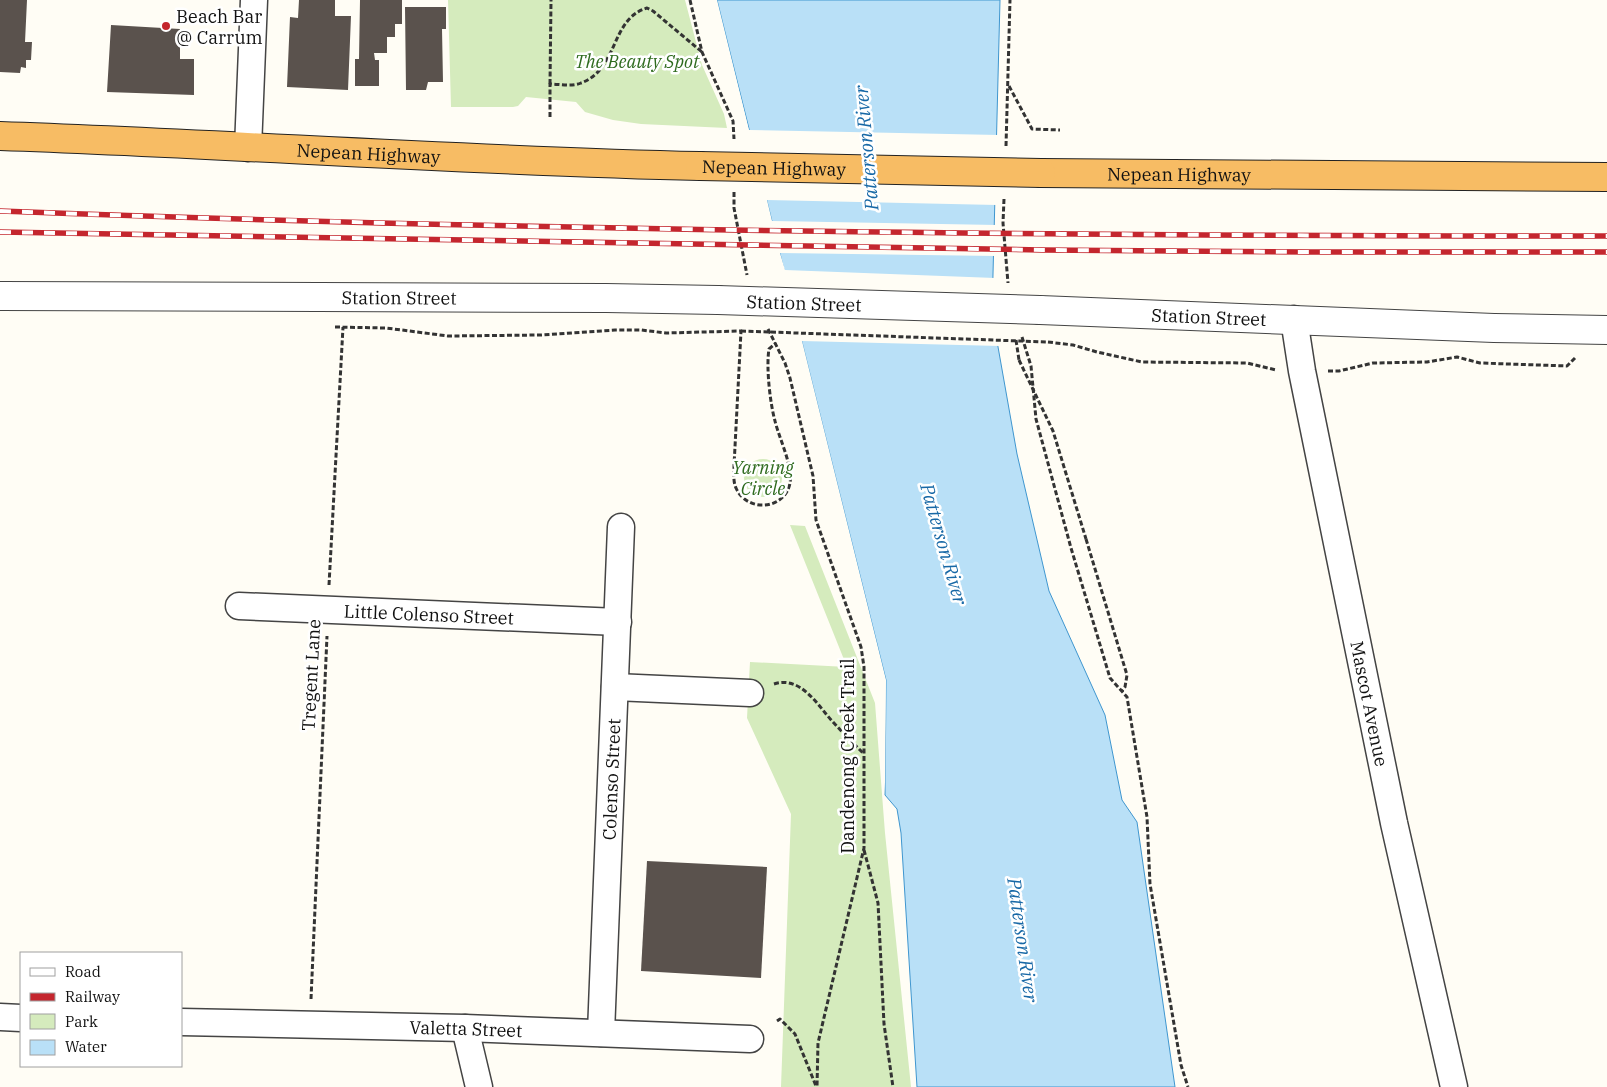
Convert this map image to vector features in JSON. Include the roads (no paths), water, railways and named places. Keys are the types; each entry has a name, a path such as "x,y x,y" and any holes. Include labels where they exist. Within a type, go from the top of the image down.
{"highway":[{"name":"Nepean Highway","path":"0,136 700,166 1041,173 1607,177"}],"street":[{"path":"248,148 254,0"},
{"name":"Station Street","path":"0,296 718,300 1294,319 1494,328 1607,330"},
{"name":"Mascot Avenue","path":"1294,319 1302,371 1394,822 1454,1087"},
{"name":"Colenso Street","path":"601,1033 621,527"},
{"name":"Little Colenso Street","path":"239,606 618,622"},
{"path":"616,687 750,693"},
{"path":"0,1017 20,1018"},
{"name":"Valetta Street","path":"182,1022 465,1028 750,1038"},
{"path":"465,1028 479,1087"}],"water":[{"name":"Patterson River","path":"717,0 1000,0 992,313 1017,454 1049,591 1105,715 1122,800 1137,822 1175,1087 917,1087 901,833 897,809 885,795 886,680"}],"railway":[{"path":"0,211 602,228 1205,235 1607,236"},
{"path":"0,232 1042,250 1607,252"}],"place":[{"name":"Beach Bar @ Carrum","path":"166,26"}],"park label":[{"name":"The Beauty Spot","path":"637,61"},
{"name":"Yarning Circle","path":"763,477"}]}
